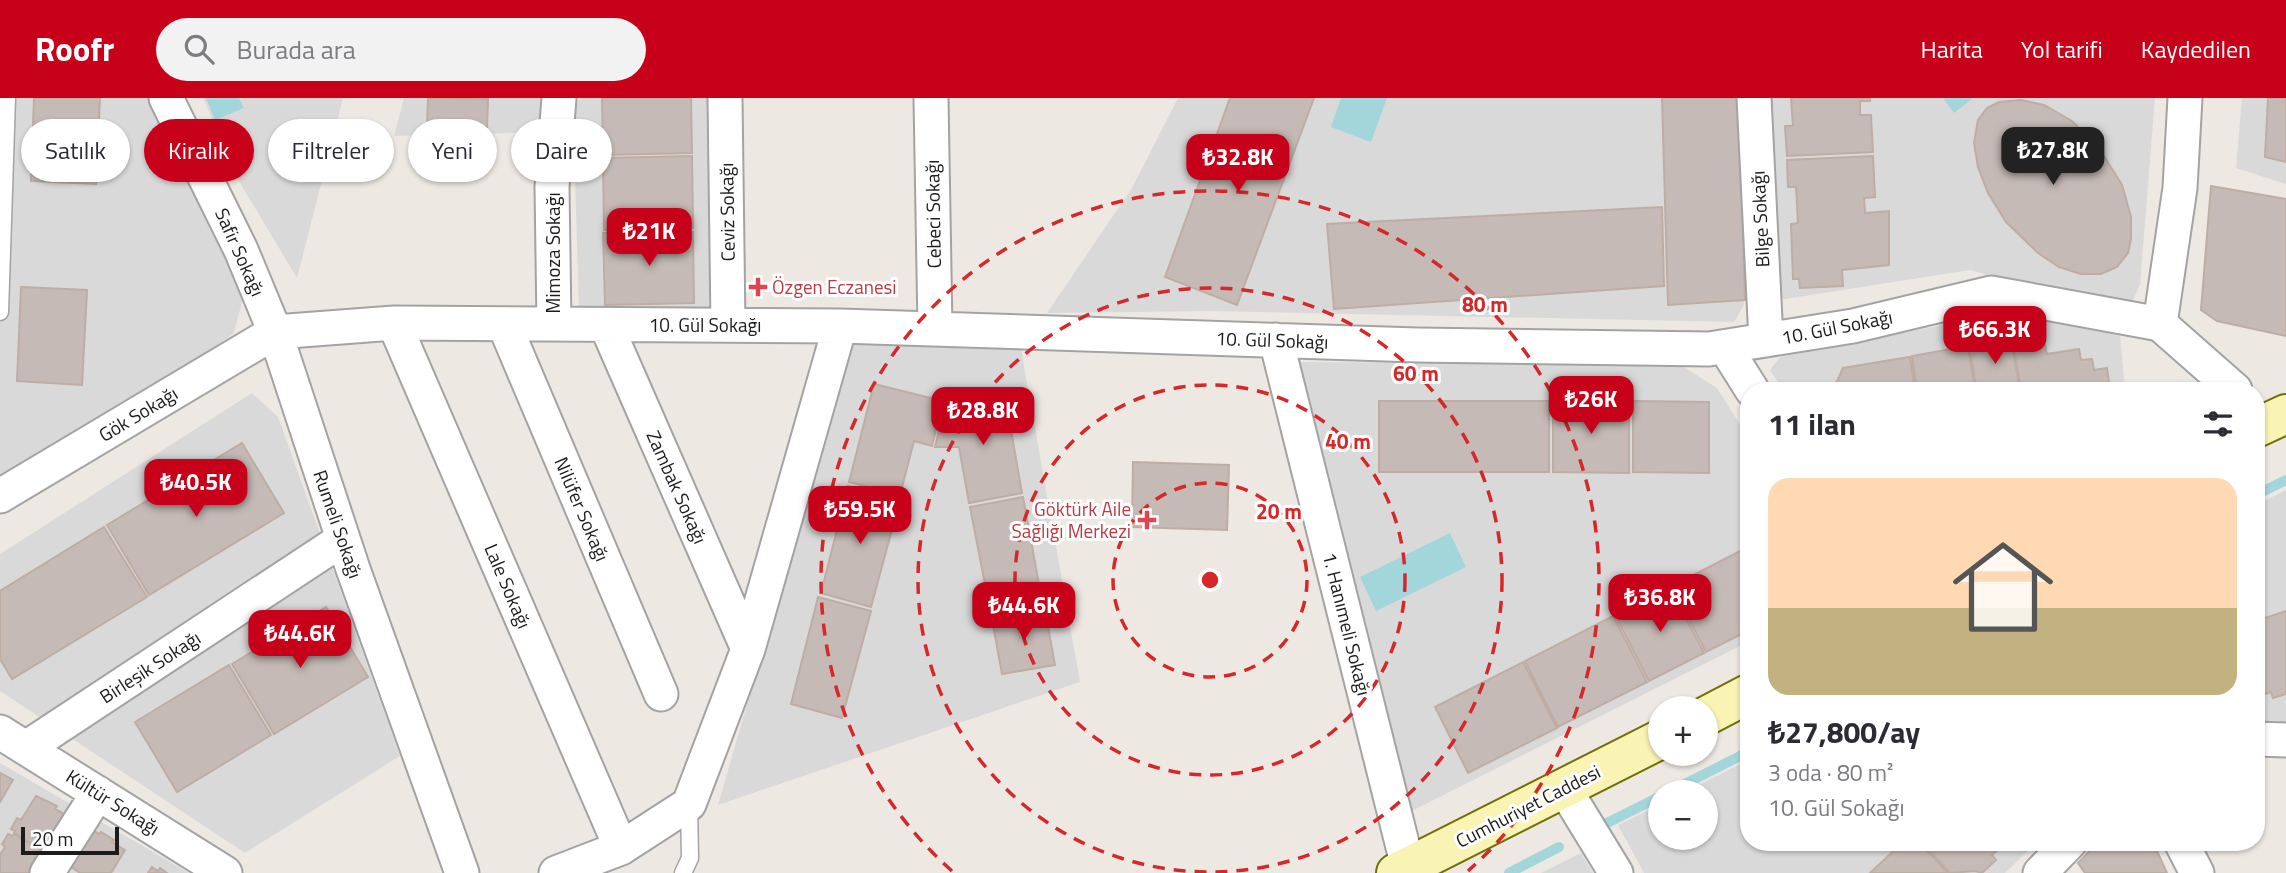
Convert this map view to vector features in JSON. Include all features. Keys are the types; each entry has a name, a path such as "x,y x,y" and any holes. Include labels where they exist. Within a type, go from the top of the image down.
{"main road":[{"path":"1718,710 1740,698"},
{"name":"Cumhuriyet Caddesi","path":"1402,870 1648,746"}],"street":[{"name":"Safir Sokağı","path":"166,98 241,250 275,332"},
{"name":"Mimoza Sokağı","path":"554,324 552,187 559,98"},
{"name":"Ceviz Sokağı","path":"725,98 728,325"},
{"name":"Cebeci Sokağı","path":"931,98 935,329"},
{"name":"Bilge Sokağı","path":"1754,98 1766,340"},
{"path":"2185,98 2180,188 2160,324 2226,382"},
{"name":"10. Gül Sokağı","path":"275,332 394,323 840,326 1276,340 1709,349 1853,326 1991,293 2160,324"},
{"name":"Lale Sokağı","path":"394,323 621,848"},
{"name":"Nilüfer Sokağı","path":"504,324 661,694"},
{"name":"Zambak Sokağı","path":"606,325 748,649"},
{"path":"556,873 621,848 689,804 748,649 840,326"},
{"name":"Gök Sokağı","path":"0,496 275,332"},
{"name":"Rumeli Sokağı","path":"275,332 343,539 461,873"},
{"name":"1. Hanımeli Sokağı","path":"1276,340 1402,870"},
{"path":"1725,347 1747,382"},
{"name":"Birleşik Sokağı","path":"13,740 343,539"},
{"path":"2265,739 2286,740"},
{"name":"Kültür Sokağı","path":"13,740 225,873"},
{"path":"1564,788 1616,873"},
{"path":"47,873 98,793"},
{"path":"2040,873 2061,851"},
{"path":"2186,851 2197,873"}],"lane":[{"path":"0,312 3,142 7,98"},
{"path":"683,873 690,858 689,804"}],"shaded area":[{"path":"0,98 162,98 171,119 144,119 144,182 196,182 243,298 234,333 0,508"},
{"path":"203,98 343,98 338,119 268,119 268,182 322,182 297,278 240,182 254,182 254,119 212,119"},
{"path":"404,98 548,98 549,119 511,119 511,133 497,133 497,119 408,119 408,136 394,136"},
{"path":"581,98 711,98 714,313 579,313 575,182 612,182 612,119 573,119 573,107"},
{"path":"1178,98 1738,98 1744,305 1734,322 1209,311 1047,313 1132,188"},
{"path":"1766,98 2155,98 2140,285 2133,300 2118,311 1970,270 1779,300"},
{"path":"2242,98 2286,98 2286,184 2236,168"},
{"path":"2015,311 2119,325 2124,382 1778,382 1770,370 1780,357"},
{"path":"862,333 1006,339 1021,349 1080,682 718,805 850,346"},
{"path":"1290,362 1679,364 1717,388 1740,424 1740,646 1388,823"},
{"path":"252,393 278,417 400,756 245,853 0,691 0,554"},
{"path":"2286,490 2286,725 2265,724 2265,500"},
{"path":"0,763 189,873 0,873"},
{"path":"1740,764 1740,851 2028,851 2005,873 1644,873 1618,825 1648,810 1648,850 1718,850 1718,780 1709,780"},
{"path":"1581,853 1593,873 1541,873"}],"water":[{"path":"206,98 239,98 244,108 215,119"},
{"path":"1341,98 1387,98 1371,142 1331,127"},
{"path":"1943,98 1973,98 1954,113"},
{"path":"1450,533 1466,567 1376,611 1360,577"}],"building":[{"path":"34,98 100,98 99,119 33,119"},
{"path":"428,98 488,99 487,119 427,119"},
{"path":"602,98 691,98 692,153 612,155 612,119 602,119"},
{"path":"1230,98 1314,98 1237,305 1165,277"},
{"path":"1662,98 1739,98 1745,300 1668,305"},
{"path":"1791,98 1870,98 1870,101 1860,101 1860,115 1871,115 1873,152 1787,156 1785,126 1793,126"},
{"path":"2268,98 2286,98 2286,162 2265,157"},
{"path":"2021,100 2044,105 2072,121 2101,151 2122,185 2131,217 2131,239 2128,253 2117,267 2101,274 2081,274 2059,267 2038,253 2006,222 1988,193 1978,167 1974,143 1978,120 1987,108 1999,102"},
{"path":"692,156 693,228 604,230 603,182 612,182 612,158"},
{"path":"1873,156 1875,197 1864,198 1865,213 1889,211 1889,265 1842,270 1843,286 1800,288 1799,279 1793,279 1791,224 1798,223 1796,187 1788,187 1787,160"},
{"path":"53,182 96,182 96,184"},
{"path":"2211,186 2286,199 2286,336 2217,321 2201,310"},
{"path":"1662,207 1664,286 1334,309 1327,224"},
{"path":"693,232 694,303 605,305 603,233"},
{"path":"21,287 87,290 82,385 17,381"},
{"path":"2027,335 2028,343 2044,341 2047,354 2079,349 2081,360 2092,359 2094,370 2107,368 2109,382 2020,382 2012,338"},
{"path":"2011,339 2019,382 1976,382 1969,346"},
{"path":"1968,346 1974,382 1916,382 1912,356"},
{"path":"1910,357 1914,382 1837,382 1843,368"},
{"path":"874,384 943,401 932,446 914,441 900,495 849,482"},
{"path":"1005,396 1022,493 969,503 959,447 935,447 946,402 955,404"},
{"path":"1553,400 1629,401 1629,473 1553,472"},
{"path":"1379,401 1549,401 1549,472 1379,472"},
{"path":"1633,401 1709,402 1709,473 1633,472"},
{"path":"242,443 284,513 149,595 107,525"},
{"path":"1133,462 1229,465 1227,530 1132,527"},
{"path":"848,486 900,500 871,607 821,593"},
{"path":"1023,497 1043,606 991,615 970,507"},
{"path":"104,527 147,597 12,679 0,659 0,591"},
{"path":"1740,551 1740,635 1706,652 1672,586"},
{"path":"1670,587 1704,653 1649,681 1615,615"},
{"path":"818,597 871,611 842,718 791,704"},
{"path":"326,607 368,677 274,734 232,664"},
{"path":"1045,610 1055,665 1002,674 992,620"},
{"path":"2286,611 2286,694 2273,698 2271,692 2265,694 2265,618"},
{"path":"1613,616 1647,682 1558,727 1525,661"},
{"path":"1523,662 1557,728 1468,773 1435,707"},
{"path":"229,665 271,735 177,792 135,722"},
{"path":"0,773 13,780 0,802"},
{"path":"36,796 57,806 55,809 68,816 46,853 11,829 17,818 21,820"},
{"path":"93,830 114,840 112,842 125,850 111,873 80,873 68,863"},
{"path":"8,834 14,834 45,853 33,873 0,873 0,855 5,847 2,844"},
{"path":"1893,851 1927,851 1948,873 1870,873"},
{"path":"1929,851 1996,851 1992,855 1996,860 1982,873 1950,873"},
{"path":"2089,851 2157,851 2167,873 2085,873 2078,863"},
{"path":"152,867 158,871 160,868 167,873 148,873"}],"waterway":[{"path":"2265,490 2286,480"},
{"path":"1693,780 1740,756"},
{"path":"1607,823 1648,802"},
{"path":"1509,873 1559,847"}],"place":[{"name":"Özgen Eczanesi","path":"758,287"},
{"name":"Göktürk Aile Sağlığı Merkezi","path":"1147,520"}]}
